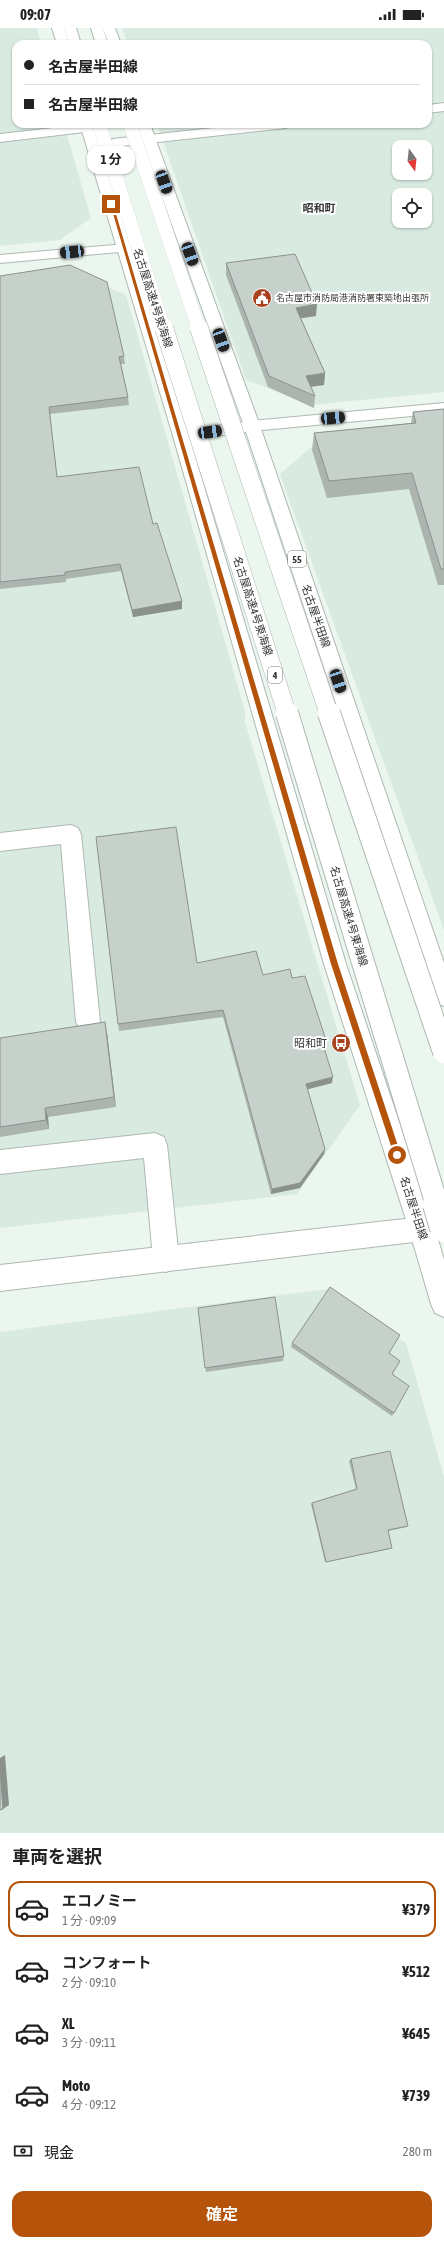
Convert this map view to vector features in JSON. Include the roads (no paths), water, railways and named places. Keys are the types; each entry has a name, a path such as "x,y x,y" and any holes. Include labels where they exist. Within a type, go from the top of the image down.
{"main road":[{"path":"58,28 62,40"},
{"path":"70,28 73,40"},
{"path":"97,28 101,40"},
{"path":"109,28 114,40"},
{"path":"432,108 444,107"},
{"path":"131,128 444,1052"},
{"path":"0,138 92,130 146,131 206,128"},
{"name":"名古屋半田線","path":"92,130 125,248 335,964 437,1227 444,1304"},
{"name":"名古屋高速4号東海線","path":"92,130 303,764 437,1227"},
{"name":"名古屋半田線","path":"146,131 252,426 444,996"},
{"path":"0,259 125,248"},
{"path":"181,436 252,426 444,408"},
{"path":"0,842 71,834 88,1022"},
{"path":"0,1162 155,1145 166,1259"},
{"path":"0,1278 437,1227"}],"place":[{"name":"名古屋市消防局港消防署東築地出張所","path":"262,298"},
{"name":"昭和町","path":"341,1043"}],"district":[{"name":"昭和町","path":"319,208"}]}
